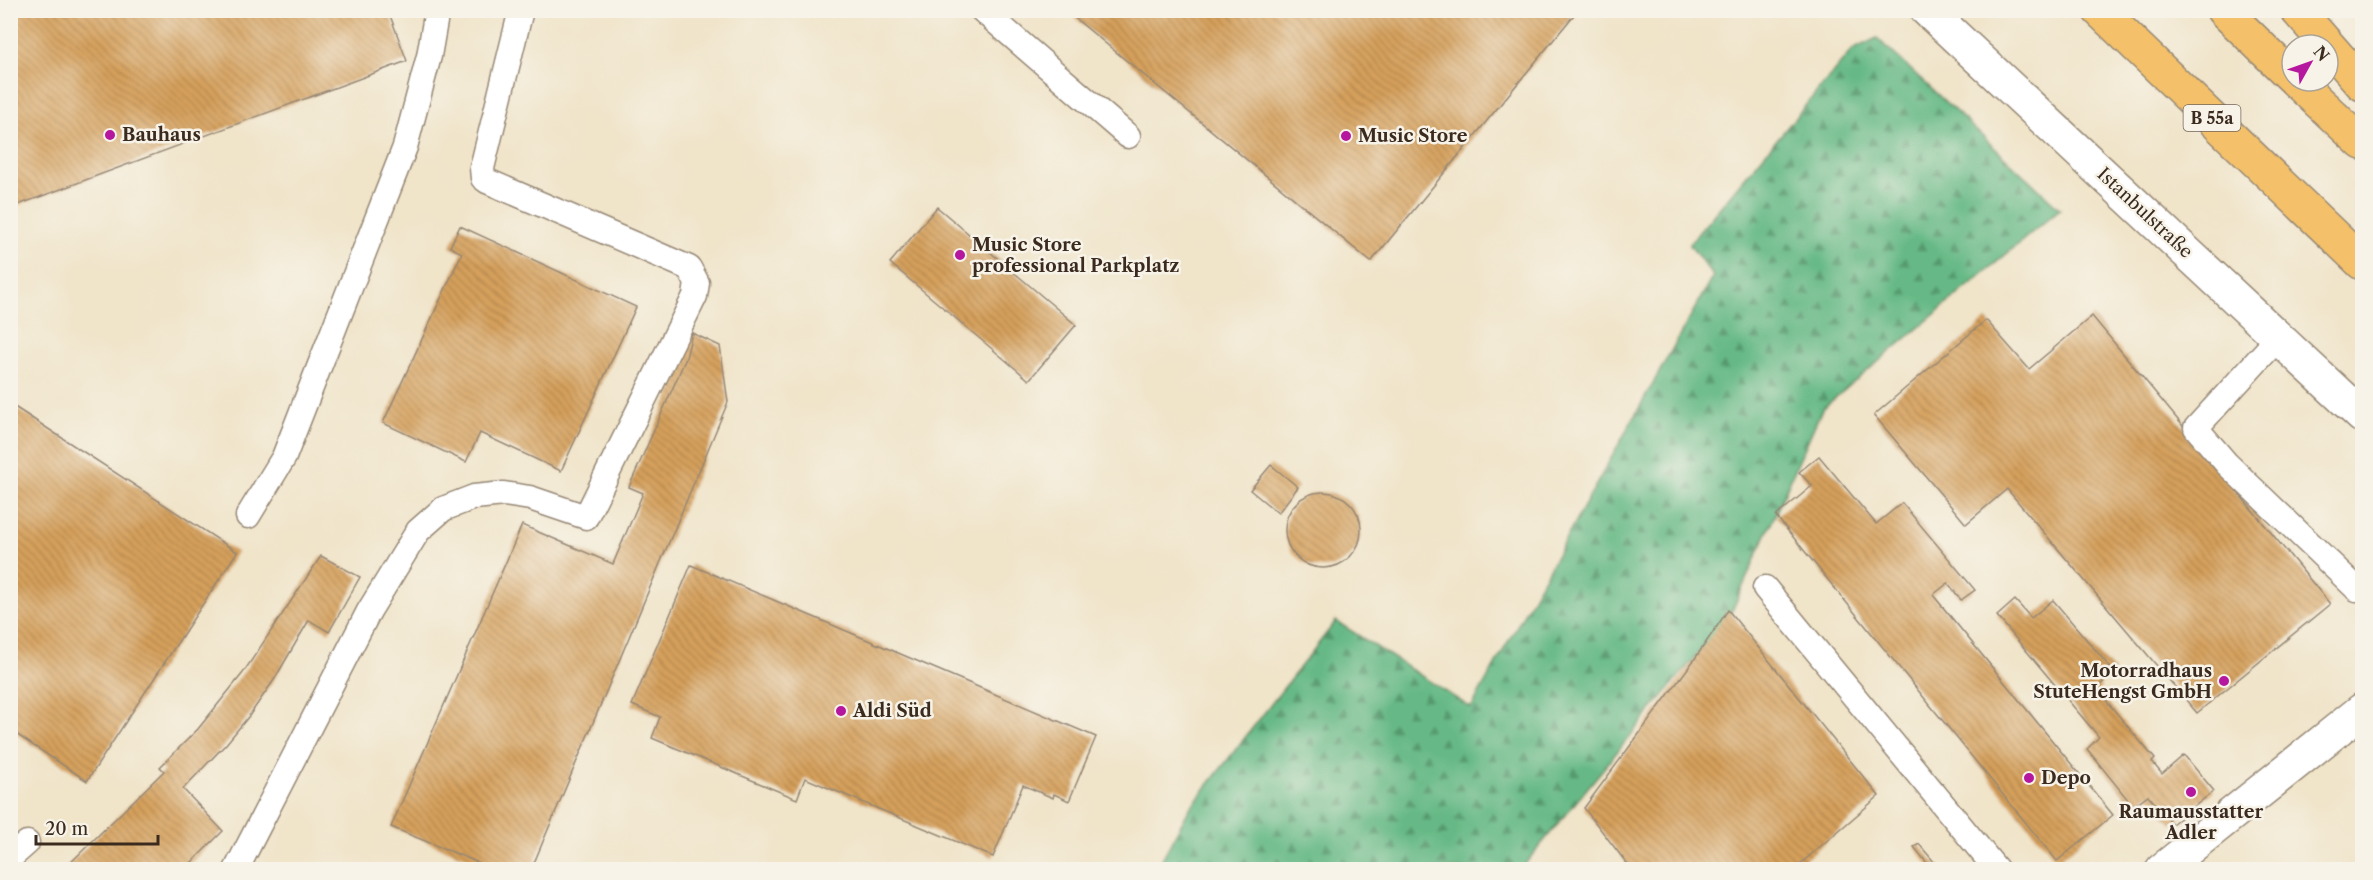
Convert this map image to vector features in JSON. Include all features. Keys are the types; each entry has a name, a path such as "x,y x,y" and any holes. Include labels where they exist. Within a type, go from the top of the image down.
{"highway":[{"name":"B 55a","path":"2099,10 2362,263"},
{"path":"2223,10 2280,65"},
{"path":"2297,10 2362,84"},
{"path":"2309,93 2362,143"}],"street":[{"name":"Istanbulstraße","path":"1927,10 2362,416"},
{"path":"2162,870 2362,710"}],"lane":[{"path":"248,516 284,457 405,147 429,56 437,10"},
{"path":"236,870 369,611 418,531 443,509 474,497 504,494 530,498 586,517 695,297 697,283 690,268 483,178 482,168 521,10"},
{"path":"982,10 1128,136"},
{"path":"2278,338 2196,428 2228,464 2357,589"},
{"path":"1765,588 1997,870"}],"green space":[{"path":"1877,38 2060,209 1822,409 1731,613 1521,869 1156,870 1190,808 1336,621 1471,708 1713,276 1689,244 1852,50"}],"building":[{"name":"Bauhaus","path":"10,10 388,10 407,61 10,208"},
{"name":"Music Store","path":"1065,10 1578,10 1371,262"},
{"path":"937,207 1076,325 1029,380 890,263"},
{"path":"460,226 636,307 561,471 480,433 466,462 383,423 462,253 450,247"},
{"path":"2092,316 2330,604 2197,713 2007,489 1966,524 1874,415 1986,320 2029,369"},
{"path":"692,333 720,346 728,402 531,870 496,870 391,827 522,525 613,564 643,493 629,487 686,358"},
{"path":"10,404 237,552 87,781 10,730"},
{"path":"1819,456 1876,524 1902,503 1975,590 1961,600 1948,583 1933,595 2113,815 2057,861 1776,516 1812,486 1799,472"},
{"path":"1271,465 1298,487 1278,513 1250,490"},
{"path":"1323,492 1338,495 1350,503 1358,515 1361,530 1358,545 1350,557 1338,565 1323,568 1308,565 1296,557 1288,545 1285,530 1288,515 1296,503 1308,495"},
{"path":"321,556 360,577 329,632 309,620 274,680 249,716 183,789 223,831 184,870 63,870 164,771 160,767 198,729 243,673"},
{"name":"Aldi Süd","path":"691,565 1096,737 1069,801 1054,794 1053,798 1023,785 993,857 805,778 797,799 652,738 660,717 632,705"},
{"path":"2015,600 2031,618 2053,600 2114,672 2099,686 2101,688 2098,691 2155,759 2152,762 2162,774 2184,755 2214,791 2172,824 2148,795 2133,806 2087,749 2099,737 1997,616"},
{"path":"1728,610 1879,796 1793,870 1632,870 1584,808 1694,660"},
{"path":"1919,844 1940,870 1928,870 1930,867 1914,847"}],"place":[{"name":"Bauhaus","path":"110,135"},
{"name":"Music Store","path":"1346,136"},
{"name":"Music Store professional Parkplatz","path":"960,255"},
{"name":"Motorradhaus StuteHengst GmbH","path":"2224,681"},
{"name":"Aldi Süd","path":"841,711"},
{"name":"Depo","path":"2029,778"},
{"name":"Raumausstatter Adler","path":"2191,792"}]}
